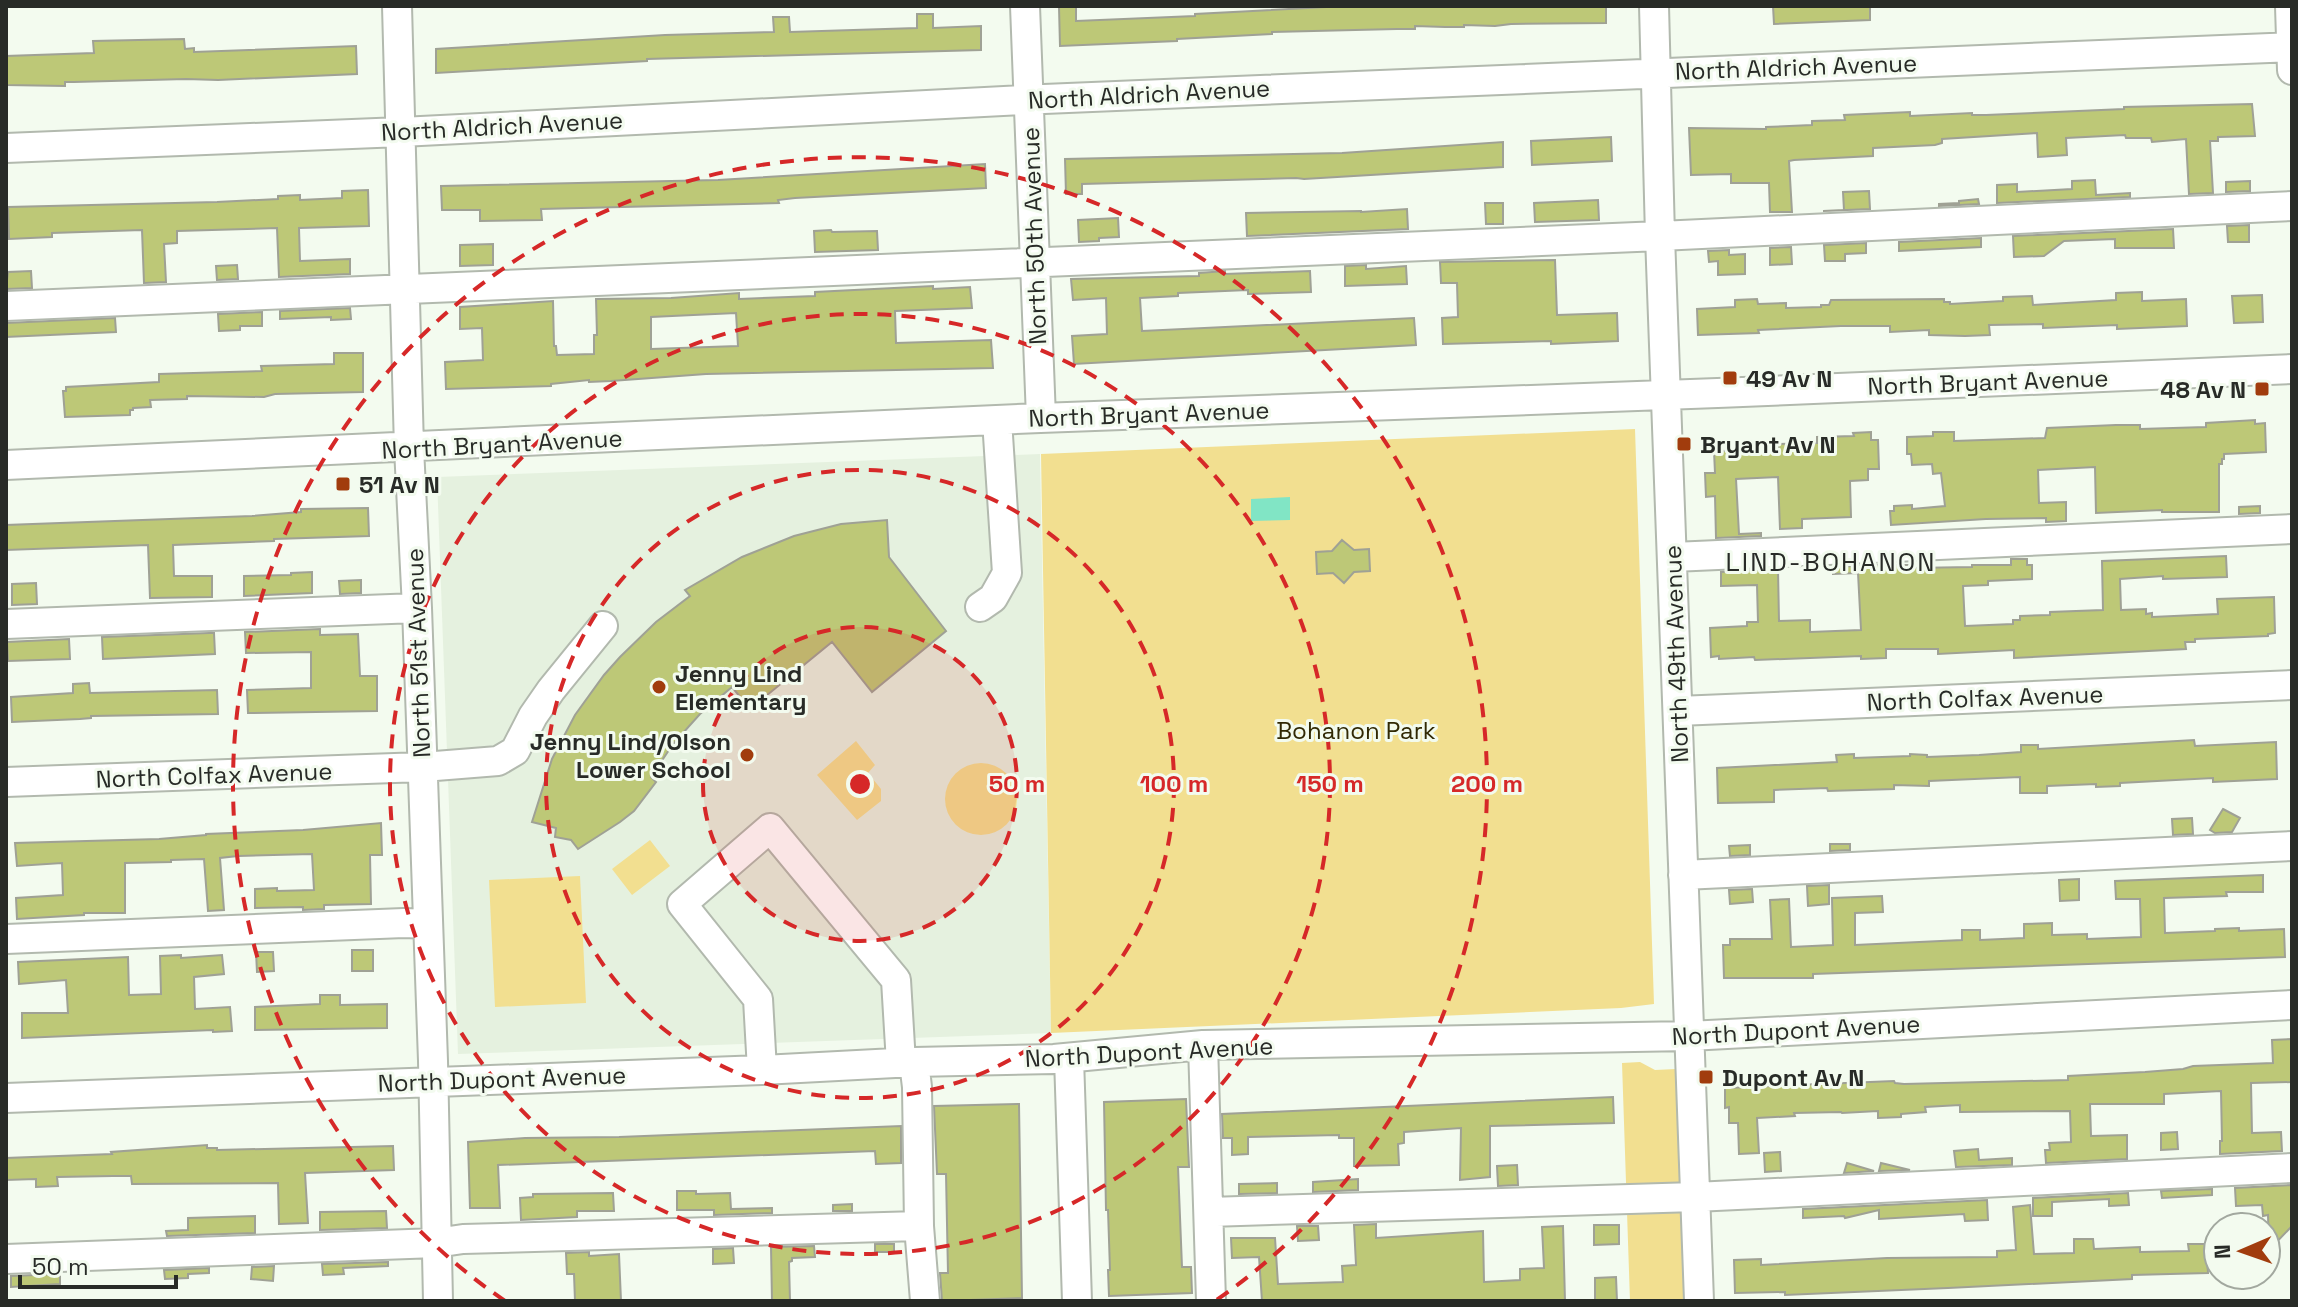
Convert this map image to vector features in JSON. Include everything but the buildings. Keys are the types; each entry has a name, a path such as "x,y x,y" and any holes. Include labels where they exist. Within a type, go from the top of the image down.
{"street":[{"name":"North 51st Avenue","path":"397,6 438,1301"},
{"name":"North 50th Avenue","path":"1025,6 1041,418"},
{"name":"North 49th Avenue","path":"1654,6 1699,1301"},
{"path":"2290,6 2292,70"},
{"name":"North Aldrich Avenue","path":"6,148 1655,72 2292,47"},
{"path":"6,306 2292,206"},
{"name":"North Bryant Avenue","path":"6,465 1041,418 1667,396 2292,369"},
{"path":"980,607 993,598 1007,573 997,420"},
{"path":"1673,557 2292,529"},
{"path":"6,624 417,608"},
{"name":"North Colfax Avenue","path":"6,782 423,767 498,761 515,751 551,690 603,626"},
{"name":"North Colfax Avenue","path":"1678,711 2292,685"},
{"path":"762,1070 758,999 682,904 770,828 896,980 908,1063 917,1087 919,1226 925,1301"},
{"path":"1683,875 2292,846"},
{"path":"6,939 428,924"},
{"name":"North Dupont Avenue","path":"6,1098 1069,1058 1203,1045 1689,1036 2292,1005"},
{"path":"1203,1045 1211,1301"},
{"path":"1069,1058 1077,1301"},
{"path":"1209,1212 1695,1197 2292,1168"},
{"path":"6,1259 436,1243 463,1239 919,1226"}],"shaded area":[{"name":"Jenny Lind/Olson Lower School","path":"1040,454 1051,1033 458,1054 437,477"},
{"path":"1290,497 1290,520 1251,521 1251,499"}],"green space":[{"name":"Bohanon Park","path":"1635,429 1654,1004 1621,1008 1051,1033 1041,454"},
{"path":"856,741 875,765 868,773 881,789 881,801 857,820 817,775"},
{"path":"988,763 1007,773 1015,785 1015,813 1007,825 995,833 974,835 955,825 947,813 945,792 955,773 967,765"},
{"path":"650,840 670,866 632,895 612,869"},
{"path":"580,876 586,1003 495,1007 489,880"},
{"path":"1640,1062 1655,1070 1676,1069 1684,1301 1630,1301 1622,1063"}],"place":[{"name":"49 Av N","path":"1730,378"},
{"name":"48 Av N","path":"2262,389"},
{"name":"Bryant Av N","path":"1684,444"},
{"name":"51 Av N","path":"343,484"},
{"name":"Jenny Lind Elementary","path":"659,687"},
{"name":"Jenny Lind/Olson Lower School","path":"747,755"},
{"name":"Dupont Av N","path":"1706,1077"}],"district":[{"name":"LIND-BOHANON","path":"1831,562"}]}
